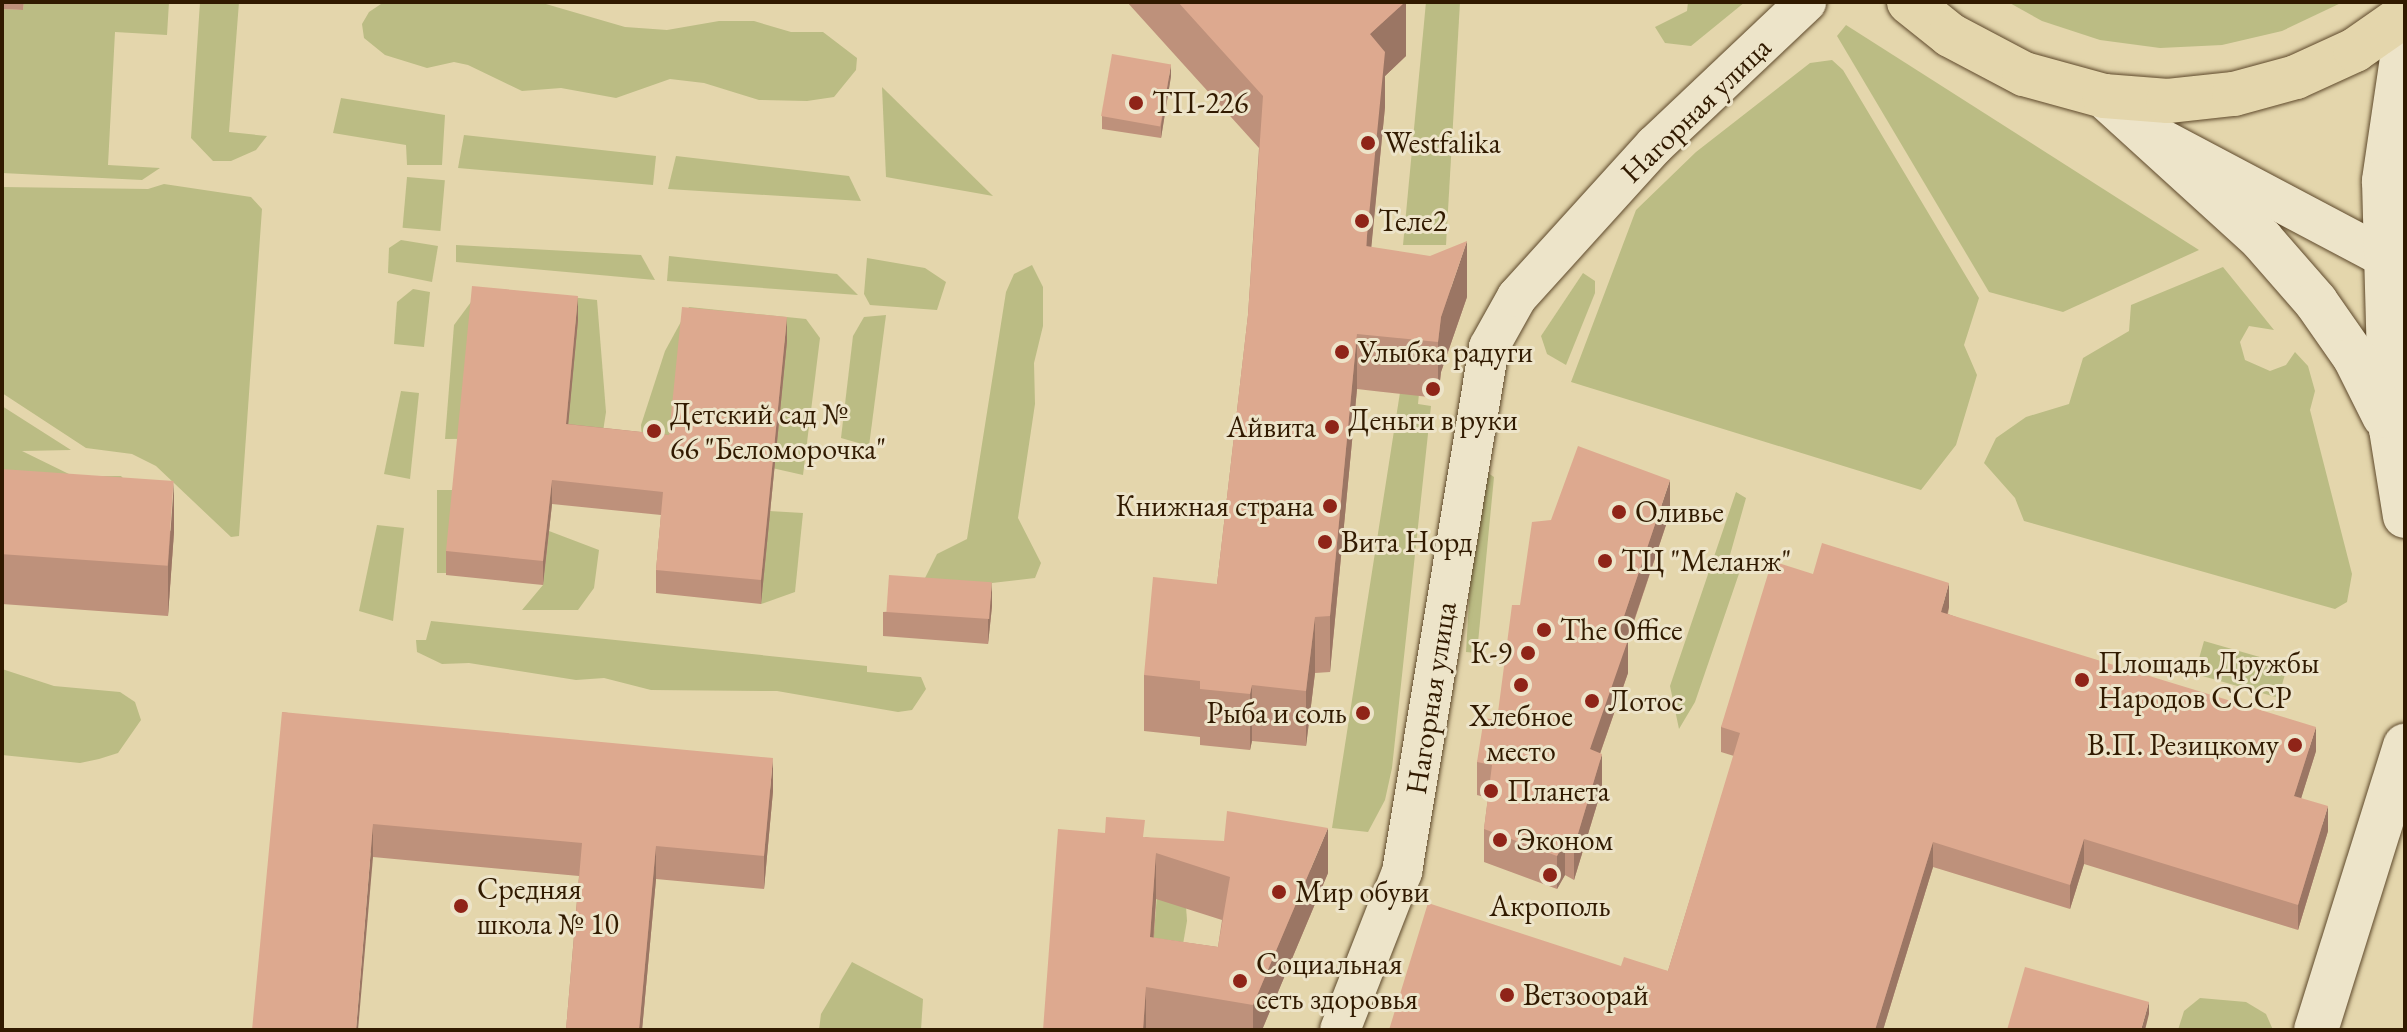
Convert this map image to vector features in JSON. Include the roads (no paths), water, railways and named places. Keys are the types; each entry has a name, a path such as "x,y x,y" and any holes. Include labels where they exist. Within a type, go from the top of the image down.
{"main road":[{"path":"1909,2 1986,57 2024,74 2104,96 2168,101 2234,94 2308,72 2355,50 2405,15"}],"street":[{"name":"Нагорная улица","path":"1340,1030 1402,872 1489,347 1517,297 1655,145 1806,2"},
{"path":"2405,38 2384,181 2395,262 2391,429 2405,516"},
{"path":"2104,96 2151,134 2262,240 2316,302 2355,358 2391,429"},
{"path":"2151,134 2395,262"},
{"path":"2316,1030 2405,746"}],"place":[{"name":"ТП-226","path":"1136,103"},
{"name":"Westfalika","path":"1368,143"},
{"name":"Теле2","path":"1362,221"},
{"name":"Улыбка радуги","path":"1342,352"},
{"name":"Деньги в руки","path":"1433,389"},
{"name":"Айвита","path":"1332,427"},
{"name":"Детский сад № 66 \"Беломорочка\"","path":"654,431"},
{"name":"Книжная страна","path":"1330,506"},
{"name":"Оливье","path":"1619,512"},
{"name":"Вита Норд","path":"1325,542"},
{"name":"ТЦ \"Меланж\"","path":"1605,561"},
{"name":"The Office","path":"1544,630"},
{"name":"К-9","path":"1528,653"},
{"name":"Площадь Дружбы Народов СССР","path":"2082,680"},
{"name":"Хлебное место","path":"1521,685"},
{"name":"Лотос","path":"1592,701"},
{"name":"Рыба и соль","path":"1363,713"},
{"name":"В.П. Резицкому","path":"2295,745"},
{"name":"Планета","path":"1491,791"},
{"name":"Эконом","path":"1500,840"},
{"name":"Акрополь","path":"1550,875"},
{"name":"Мир обуви","path":"1279,892"},
{"name":"Средняя школа № 10","path":"461,906"},
{"name":"Социальная сеть здоровья","path":"1240,981"},
{"name":"Ветзоорай","path":"1507,995"}]}
